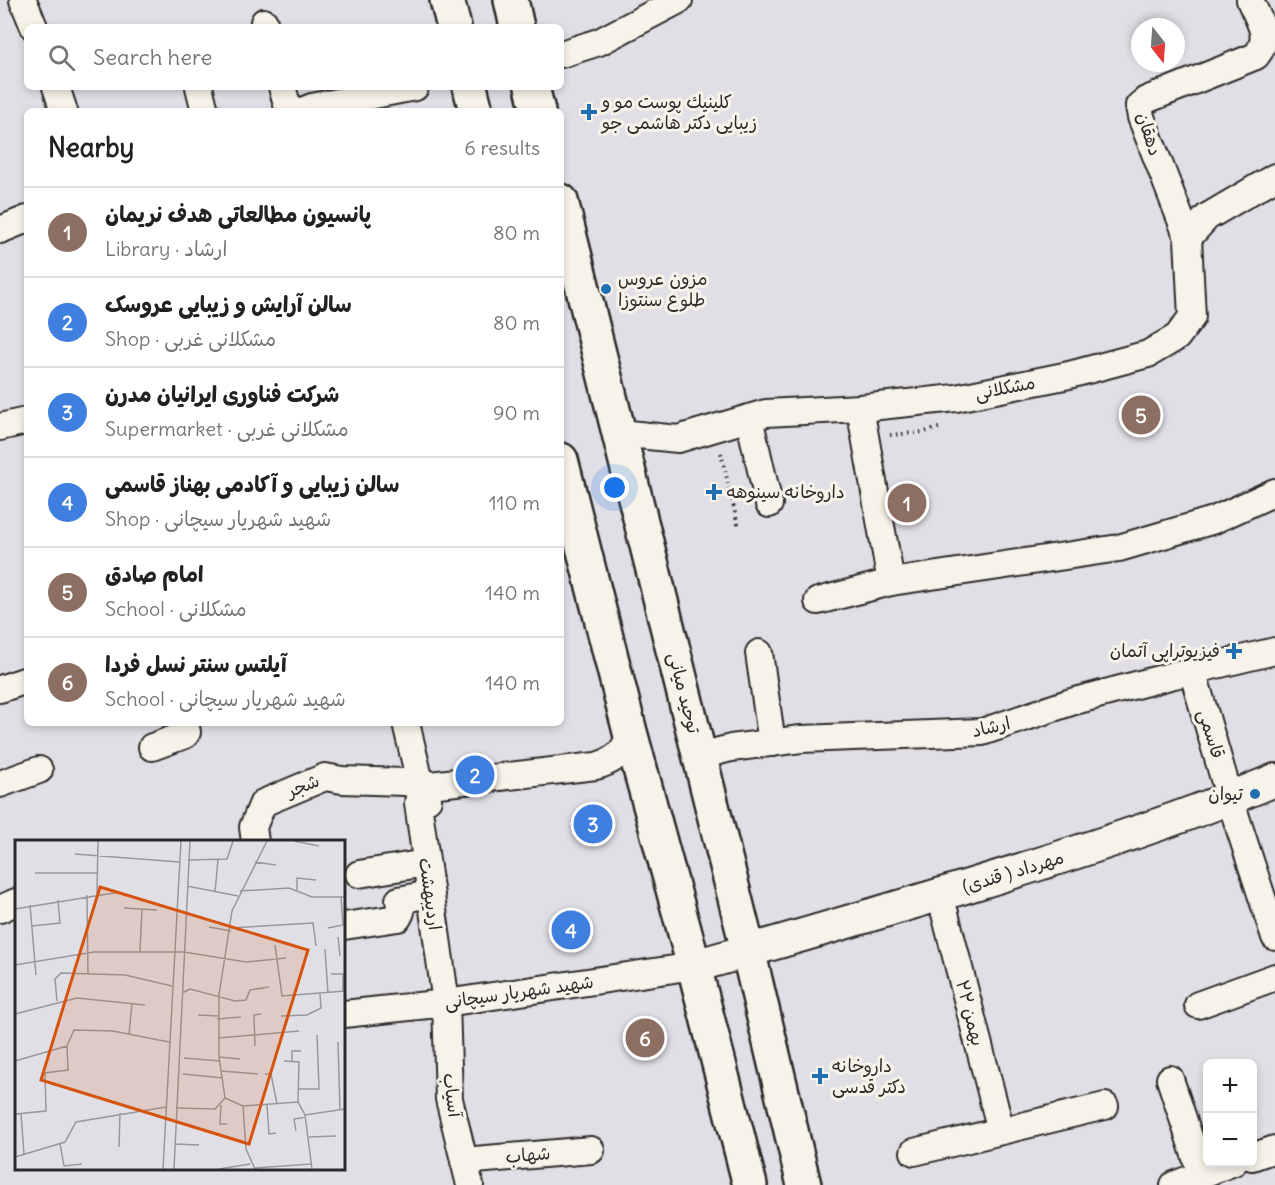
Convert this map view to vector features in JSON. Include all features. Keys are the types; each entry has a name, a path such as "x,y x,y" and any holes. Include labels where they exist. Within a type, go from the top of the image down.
{"main road":[{"path":"447,0 453,24"},
{"path":"511,0 516,24"},
{"path":"471,90 475,108"},
{"path":"533,90 537,108"},
{"name":"توحید میانی","path":"564,213 700,756 804,1185"},
{"path":"564,472 750,1185"}],"street":[{"path":"23,0 33,24"},
{"path":"564,53 599,42 679,0"},
{"name":"دهقان","path":"1188,238 1141,117 1139,106 1146,100 1256,56 1264,46 1264,35 1250,0"},
{"path":"57,90 63,108"},
{"path":"200,90 205,108"},
{"path":"283,90 288,108"},
{"path":"310,108 400,90"},
{"path":"1188,238 1207,216 1275,177"},
{"path":"0,230 24,220"},
{"name":"مشکلانی","path":"619,433 678,439 766,413 860,408 956,398 1069,375 1148,354 1177,337 1192,317 1188,238"},
{"path":"860,408 891,582"},
{"path":"749,418 769,504"},
{"path":"0,427 24,421"},
{"path":"818,601 891,582 1119,548 1214,520 1275,492"},
{"name":"ارشاد","path":"700,756 731,748 801,739 982,732 1071,702 1275,651"},
{"path":"759,653 772,743"},
{"name":"قاسمی","path":"1192,670 1275,937"},
{"path":"0,689 24,681"},
{"path":"152,747 185,735 188,732 186,726"},
{"name":"اردیبهشت","path":"407,726 421,786 429,801 453,1002"},
{"name":"شجر","path":"255,840 253,827 263,803 322,777 340,780 405,782 421,786 596,766 609,763 620,754 627,744 630,732"},
{"path":"0,784 39,770"},
{"name":"مهرداد ( قندی)","path":"694,966 1049,861 1199,811 1275,780"},
{"name":"اردیبهشت","path":"421,786 418,802 430,894 453,1002"},
{"path":"359,874 426,863"},
{"path":"345,926 398,918 401,912 399,900 430,894"},
{"name":"۲۲ بهمن","path":"940,894 1000,1131"},
{"path":"0,909 15,902"},
{"name":"شهید شهریار سیچانی","path":"345,1014 453,1002 694,966"},
{"path":"1198,1005 1275,977"},
{"name":"آسیاب","path":"453,1002 449,1099 466,1178"},
{"path":"1170,1079 1201,1173"},
{"path":"914,1152 1105,1106"},
{"path":"1257,1154 1275,1149"},
{"name":"شهاب","path":"466,1178 591,1150"},
{"path":"1174,1185 1219,1167"}],"path":[{"path":"721,452 738,525"}],"place":[{"name":"كلينيك پوست مو و زيبايى دکتر هاشمی جو","path":"589,112"},
{"name":"مزون عروس طلوع سنتوزا","path":"606,289"},
{"name":"امام صادق","path":"1141,415"},
{"name":"داروخانه سینوهه","path":"714,492"},
{"name":"پانسیون مطالعاتی هدف نریمان","path":"907,503"},
{"name":"فیزیوتراپی آتمان","path":"1234,651"},
{"name":"سالن آرایش و زیبایی عروسک","path":"475,775"},
{"name":"تیوان","path":"1255,794"},
{"name":"شرکت فناوری ایرانیان مدرن","path":"593,824"},
{"name":"سالن زیبایی و آکادمی بهناز قاسمی","path":"571,930"},
{"name":"آیلتس سنتر نسل فردا","path":"645,1038"},
{"name":"داروخانه دکتر قدسی","path":"820,1076"}]}
